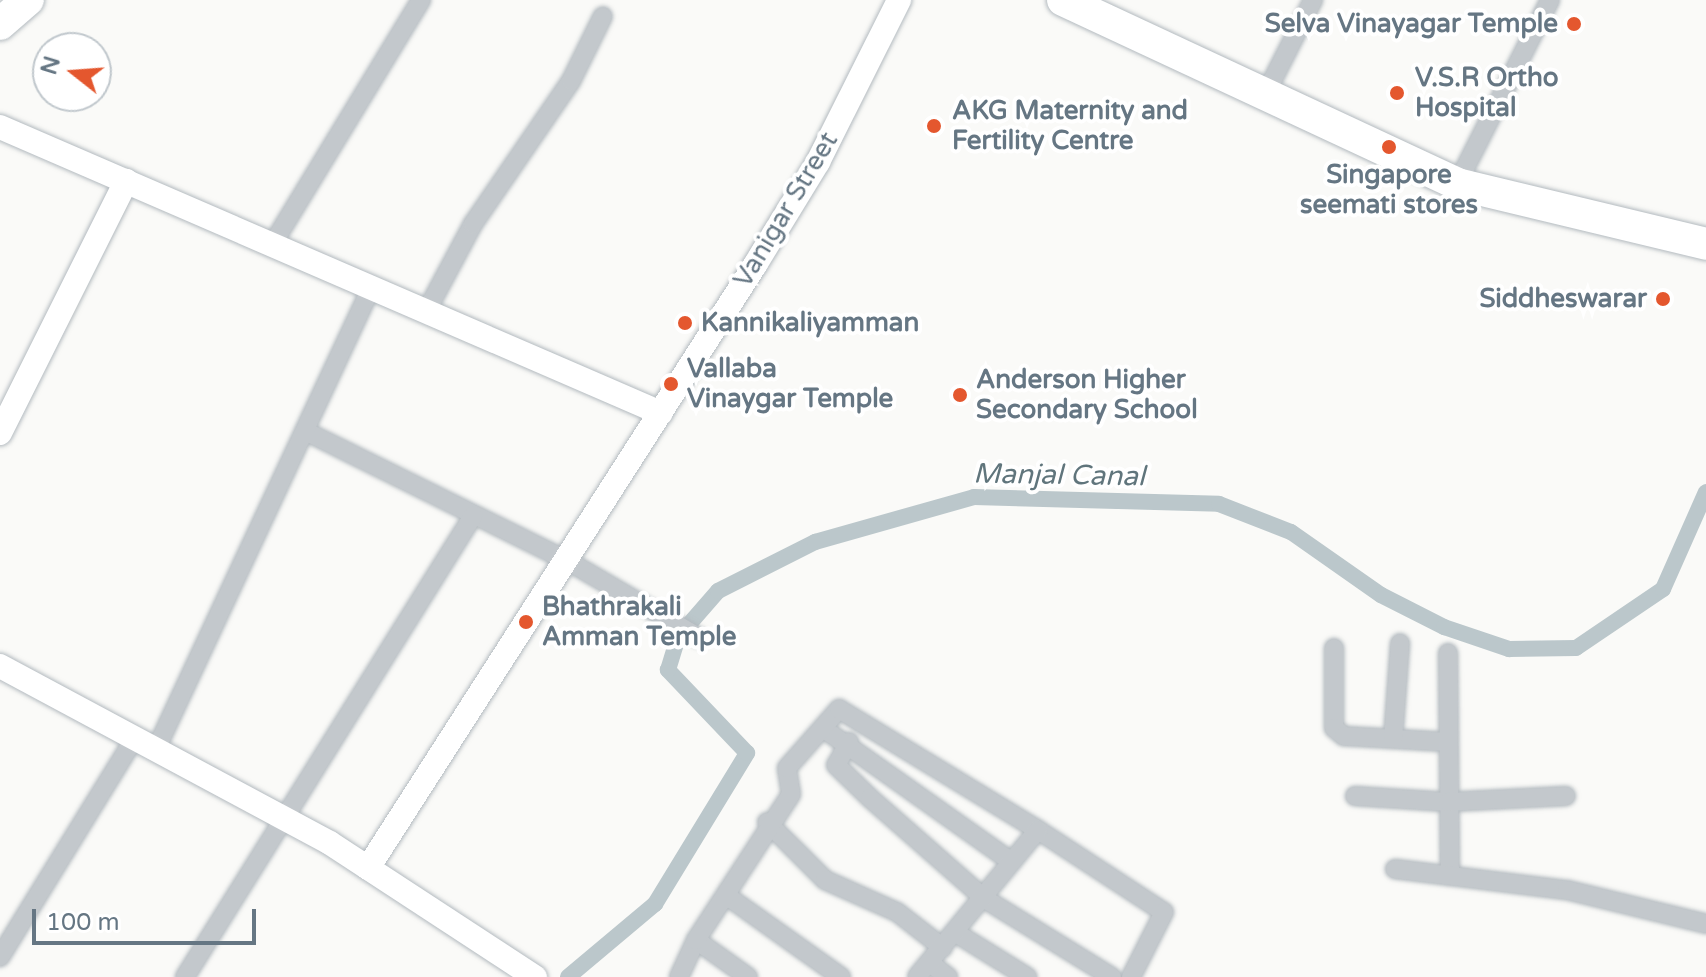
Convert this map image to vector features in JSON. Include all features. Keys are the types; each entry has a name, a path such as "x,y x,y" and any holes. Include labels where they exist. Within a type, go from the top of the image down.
{"highway":[{"path":"0,5 6,0"},
{"path":"0,24 28,0"},
{"path":"1063,0 1460,178 1706,244"},
{"path":"1101,0 1267,91"},
{"path":"1460,178 1706,234"}],"street":[{"path":"272,245 421,0"},
{"name":"Vanigar Street","path":"368,868 568,561 818,162 899,0"},
{"path":"1267,91 1313,0"},
{"path":"1460,178 1550,0"},
{"path":"426,312 473,224 563,93 603,16"},
{"path":"0,127 661,413"},
{"path":"0,433 126,181"},
{"path":"0,957 147,740 305,431 371,288"},
{"path":"305,431 568,561 700,638"},
{"path":"185,977 282,817 473,516"},
{"path":"1393,739 1400,643"},
{"path":"1334,648 1334,728 1344,736 1448,742"},
{"path":"1448,653 1450,876"},
{"path":"0,666 147,740 282,817 368,868 533,975"},
{"path":"679,977 696,940 727,896 767,822 791,794 787,768 843,709 1164,912 1131,977"},
{"path":"824,729 849,742 1012,862"},
{"path":"849,742 836,758 839,770 985,899 1112,977"},
{"path":"1355,796 1448,802 1566,796"},
{"path":"767,822 825,880 897,912 943,948"},
{"path":"948,977 923,970 985,899 1038,830"},
{"path":"1395,869 1614,899 1706,924"},
{"path":"727,896 841,977"},
{"path":"956,933 1027,977"},
{"path":"696,940 748,977"}],"waterway":[{"name":"Manjal Canal","path":"568,977 655,904 747,753 668,670 678,637 718,591 815,542 974,497 1219,504 1291,532 1381,595 1444,627 1509,649 1576,648 1663,589 1706,492"}],"place":[{"name":"Selva Vinayagar Temple","path":"1574,24"},
{"name":"V.S.R Ortho Hospital","path":"1397,93"},
{"name":"AKG Maternity and Fertility Centre","path":"934,126"},
{"name":"Singapore seemati stores","path":"1389,147"},
{"name":"Siddheswarar","path":"1663,299"},
{"name":"Kannikaliyamman","path":"685,323"},
{"name":"Vallaba Vinaygar Temple","path":"671,384"},
{"name":"Anderson Higher Secondary School","path":"960,395"},
{"name":"Bhathrakali Amman Temple","path":"526,622"}]}
